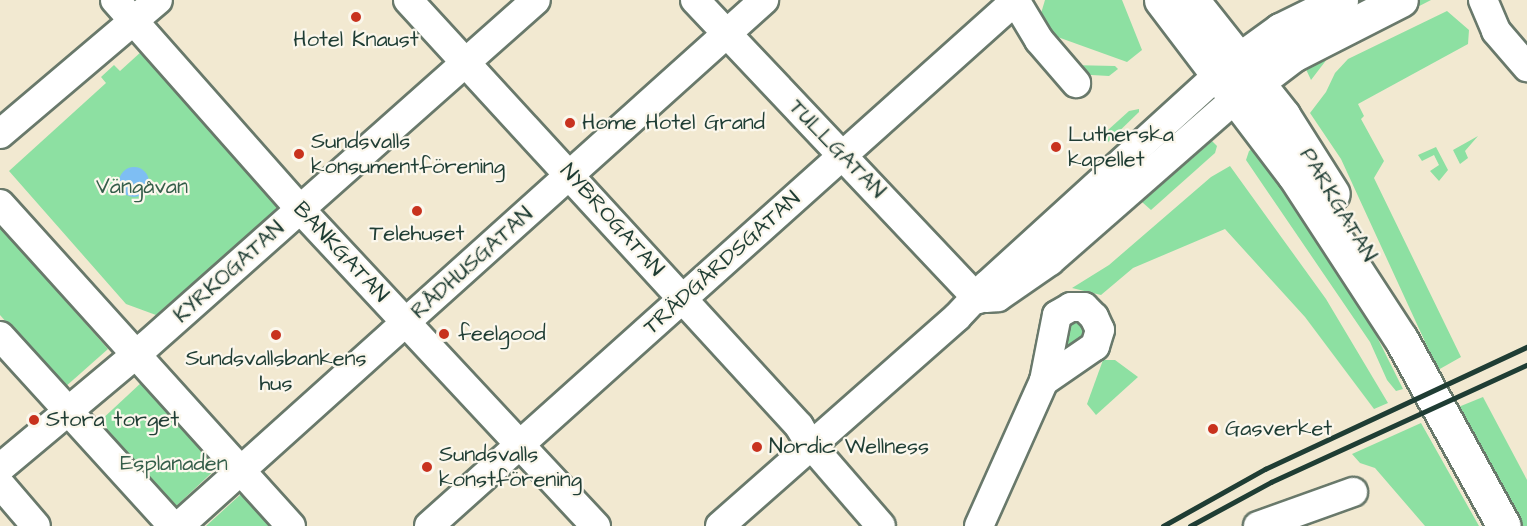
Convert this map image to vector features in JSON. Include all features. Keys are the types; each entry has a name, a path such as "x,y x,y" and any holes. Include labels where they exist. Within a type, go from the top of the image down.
{"main road":[{"path":"1161,0 1237,79"},
{"path":"1192,0 1237,79"},
{"path":"1237,79 1280,30 1341,0"},
{"path":"1237,79 1293,56 1401,0"},
{"name":"PARKGATAN","path":"1237,79 1294,175 1401,339 1504,526"}],"street":[{"path":"0,134 122,7 158,0"},
{"name":"NYBROGATAN","path":"408,0 799,426 810,444 880,526"},
{"name":"KYRKOGATAN","path":"0,468 135,354 536,0"},
{"name":"TULLGATAN","path":"695,0 978,299"},
{"name":"RÅDHUSGATAN","path":"179,526 764,0"},
{"path":"1015,0 1039,40 1076,82"},
{"name":"TRÄDGÅRDSGATAN","path":"429,526 1015,0"},
{"path":"1483,0 1496,31 1527,67"},
{"name":"BANKGATAN","path":"122,7 300,209 596,526"},
{"path":"720,526 810,444 978,299 998,297 1050,261 1237,79"},
{"path":"0,204 291,526"},
{"path":"0,336 173,526"},
{"path":"979,526 1044,381"},
{"path":"0,484 36,526"},
{"path":"1258,526 1353,492"}],"green space":[{"path":"1045,0 1122,0 1142,50 1127,62 1052,35 1039,20"},
{"path":"1415,0 1431,0 1334,50 1311,80 1304,65"},
{"path":"1447,11 1469,30 1468,44 1358,104 1364,116 1361,119 1384,161 1374,178 1461,357 1438,370 1341,159 1310,113 1326,92 1335,73 1348,59"},
{"name":"Vängåvan","path":"142,51 280,207 156,315 126,304 9,171 106,83 101,77 114,65 120,71"},
{"path":"1070,65 1115,66 1118,69 1109,76 1074,74"},
{"path":"1139,109 1139,112 1107,143 1108,130 1129,111"},
{"path":"1478,136 1465,151 1468,158 1460,164 1453,150"},
{"path":"1212,141 1217,146 1215,153 1151,210 1142,202"},
{"path":"1256,146 1362,307 1403,389 1396,391 1387,380 1370,342 1246,160 1249,151"},
{"path":"1436,147 1448,170 1439,181 1430,171 1439,165 1434,155 1422,161 1418,155"},
{"path":"1230,166 1326,299 1388,403 1374,409 1305,317 1225,229 1133,268 1101,295 1072,288 1109,265 1211,177"},
{"path":"0,227 108,349 64,388 0,315"},
{"path":"1072,320 1081,320 1089,332 1066,356 1060,340 1062,330"},
{"path":"1103,360 1115,360 1138,377 1096,415 1087,404"},
{"name":"Esplanaden","path":"142,382 220,465 174,508 97,424"},
{"path":"1483,397 1527,480 1527,526 1523,526 1456,408"},
{"path":"1421,423 1479,526 1425,526 1375,468 1360,463 1352,454"},
{"name":"Esplanaden","path":"241,494 270,526 206,526"}],"water":[{"path":"134,167 145,171 149,182 145,193 134,197 123,193 119,182 123,171"}],"railway":[{"path":"1163,526 1265,469 1527,347"},
{"path":"1190,526 1271,482 1527,365"}],"place":[{"name":"Hotel Knaust","path":"356,17"},
{"name":"Home Hotel Grand","path":"570,123"},
{"name":"Lutherska kapellet","path":"1056,147"},
{"name":"Sundsvalls konsumentförening","path":"299,154"},
{"name":"Telehuset","path":"417,211"},
{"name":"feelgood","path":"444,334"},
{"name":"Sundsvallsbankens hus","path":"276,335"},
{"name":"Stora torget","path":"34,420"},
{"name":"Gasverket","path":"1213,429"},
{"name":"Nordic Wellness","path":"757,447"},
{"name":"Sundsvalls konstförening","path":"427,467"}]}
